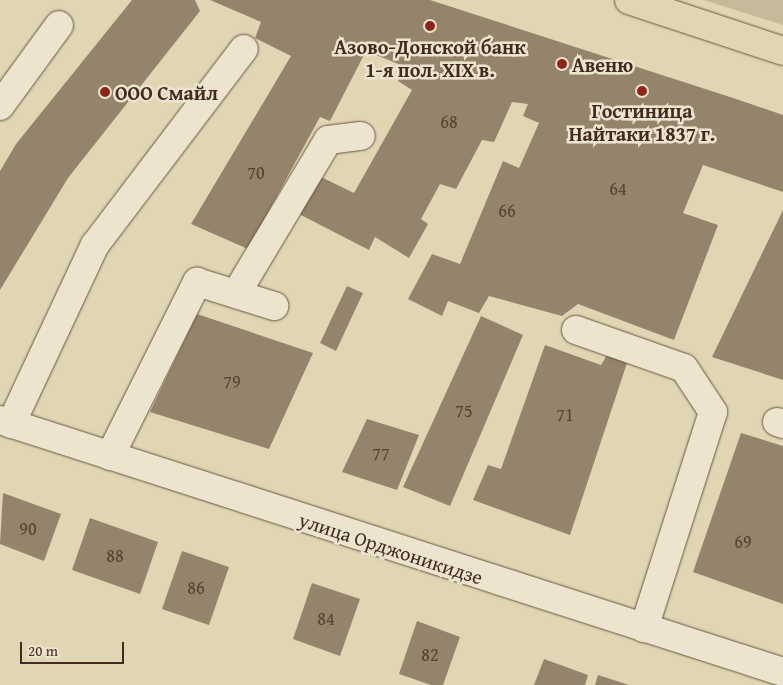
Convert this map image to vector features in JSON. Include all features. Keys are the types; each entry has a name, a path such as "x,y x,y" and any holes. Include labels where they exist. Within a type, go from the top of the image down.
{"main road":[{"path":"629,0 783,51"}],"street":[{"path":"0,106 59,25"},
{"path":"6,422 95,245 244,49"},
{"path":"236,294 328,140 361,136"},
{"path":"110,456 197,282 274,306"},
{"path":"576,330 684,368 713,412 644,628"},
{"name":"улица Орджоникидзе","path":"6,422 783,672"}],"shaded area":[{"path":"704,0 783,0 783,25 735,10"}],"building":[{"path":"132,0 195,0 200,11 68,178 0,290 0,171 16,144"},
{"path":"210,0 430,0 730,97 783,115 783,192 703,165 683,213 718,225 674,340 578,304 562,316 489,296 479,313 448,301 442,316 408,299 432,254 460,264 503,161 519,168 539,123 523,116 528,104 512,102 494,142 482,140 456,189 440,184 421,219 428,224 409,258 375,237 369,250 299,214 321,177 354,193 412,90 398,81 406,67 366,51 330,121 320,117 248,249 191,224 291,56 255,38 261,22"},
{"path":"783,210 783,380 712,357"},
{"path":"347,286 363,293 336,351 320,343"},
{"path":"197,314 313,353 269,449 150,412"},
{"path":"481,316 523,335 450,506 403,487"},
{"path":"545,345 601,365 607,355 627,363 570,535 473,500 488,465 501,469"},
{"path":"367,419 419,435 397,490 342,472"},
{"path":"741,433 783,446 783,604 693,572"},
{"path":"3,493 61,514 44,561 0,544"},
{"path":"90,518 158,542 140,594 72,570"},
{"path":"182,551 229,567 209,625 162,609"},
{"path":"312,583 360,599 340,656 293,639"},
{"path":"417,621 460,637 443,685 431,685 399,674"},
{"path":"544,659 588,675 585,685 534,685"},
{"path":"598,675 629,685 595,685"}],"place":[{"name":"Азово-Донской банк 1-я пол. XIX в.","path":"430,26"},
{"name":"Авеню","path":"562,64"},
{"name":"Гостиница Найтаки 1837 г.","path":"642,91"},
{"name":"ООО Смайл","path":"105,92"}]}
